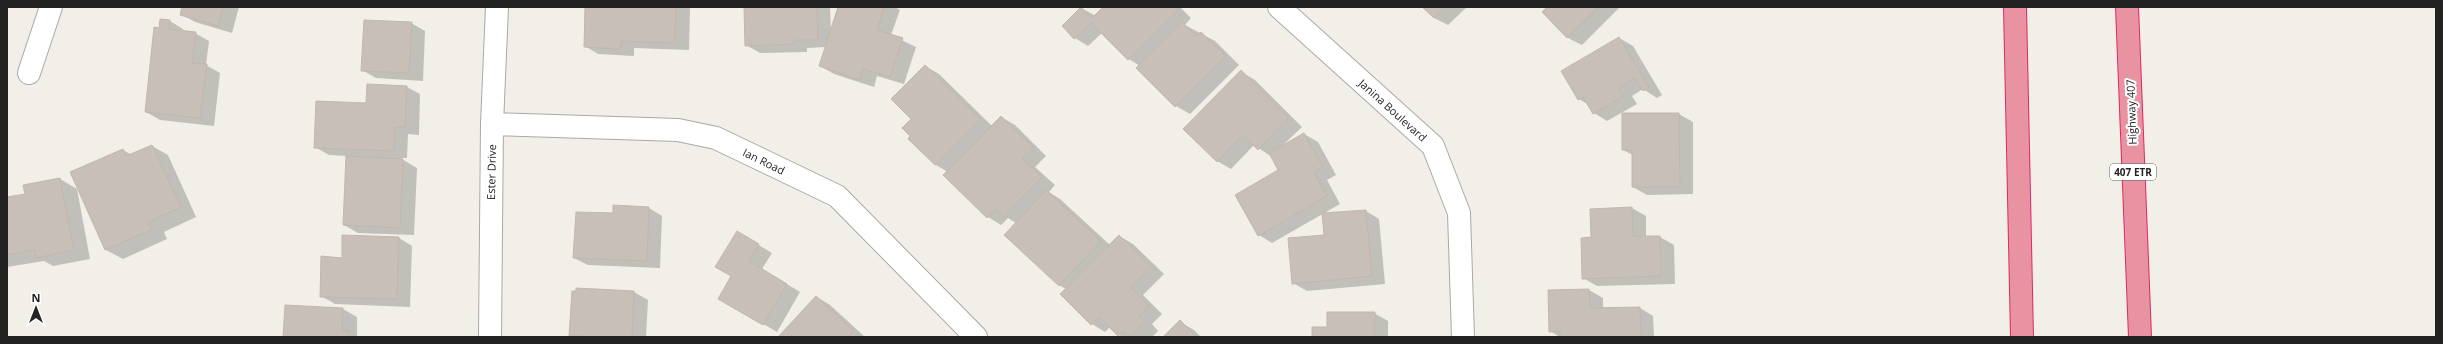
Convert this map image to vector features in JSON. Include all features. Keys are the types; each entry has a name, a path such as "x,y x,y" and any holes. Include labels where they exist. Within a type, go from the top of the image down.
{"highway":[{"path":"2015,7 2022,337"},
{"name":"Highway 407","path":"2127,7 2140,337"}],"street":[{"path":"30,73 51,7"},
{"name":"Ester Drive","path":"490,337 492,124 497,7"},
{"name":"Janina Boulevard","path":"1279,7 1433,146 1459,213 1463,337"},
{"name":"Ian Road","path":"492,124 678,130 716,138 837,196 976,337"}],"building":[{"path":"182,7 223,7 218,26 180,15"},
{"path":"585,7 676,7 675,43 621,41 620,49 584,47"},
{"path":"744,7 817,7 818,40 794,40 794,44 745,46"},
{"path":"838,7 884,7 877,30 903,38 890,77 863,69 860,80 819,66"},
{"path":"1081,7 1092,18 1103,7 1176,7 1178,10 1128,60 1091,23 1074,39 1062,26"},
{"path":"1422,7 1445,7 1434,18"},
{"path":"1547,7 1599,7 1567,38 1542,12"},
{"path":"160,19 170,20 169,29 196,32 192,63 207,64 200,118 145,112 154,27 159,28"},
{"path":"364,20 412,22 409,73 361,71"},
{"path":"1182,22 1196,36 1201,32 1226,56 1175,107 1136,68"},
{"path":"1619,37 1649,87 1643,91 1635,78 1619,88 1623,96 1593,114 1583,97 1578,100 1561,71"},
{"path":"925,65 981,119 935,165 908,139 910,136 902,128 911,119 891,99"},
{"path":"1241,70 1288,118 1258,150 1243,135 1217,162 1183,129"},
{"path":"367,84 407,86 405,127 395,127 394,151 314,148 316,101 366,103"},
{"path":"1622,113 1679,113 1680,187 1632,187 1632,150 1622,150"},
{"path":"1001,116 1033,147 1022,158 1042,177 1003,217 995,209 987,218 943,175"},
{"path":"1304,133 1323,167 1314,172 1327,196 1258,236 1235,195 1278,170 1269,153"},
{"path":"152,145 181,207 148,222 151,230 105,250 70,172 123,149 126,156"},
{"path":"346,156 403,159 400,228 343,225"},
{"path":"60,178 74,250 36,258 35,250 7,255 7,197 25,194 23,185"},
{"path":"1046,190 1101,241 1059,286 1004,235"},
{"path":"613,205 649,207 647,261 573,258 576,212 613,213"},
{"path":"1632,207 1633,236 1660,236 1661,276 1582,279 1581,238 1591,237 1590,209"},
{"path":"1366,210 1372,276 1292,284 1288,238 1324,235 1322,213"},
{"path":"737,231 759,244 749,261 787,284 763,325 718,299 731,276 715,267"},
{"path":"342,235 399,237 397,299 320,297 321,256 342,258"},
{"path":"1119,235 1151,266 1130,287 1149,306 1139,316 1145,322 1130,337 1124,331 1118,336 1099,317 1091,325 1060,294"},
{"path":"576,288 634,291 632,337 569,336 572,291 576,291"},
{"path":"1589,289 1590,308 1640,307 1641,337 1560,337 1560,331 1549,332 1548,290"},
{"path":"816,296 854,331 848,337 778,337"},
{"path":"285,305 343,308 342,331 349,331 349,337 283,337"},
{"path":"1327,312 1375,312 1375,337 1312,337 1312,327 1327,327"},
{"path":"1180,320 1196,337 1163,337"}]}
